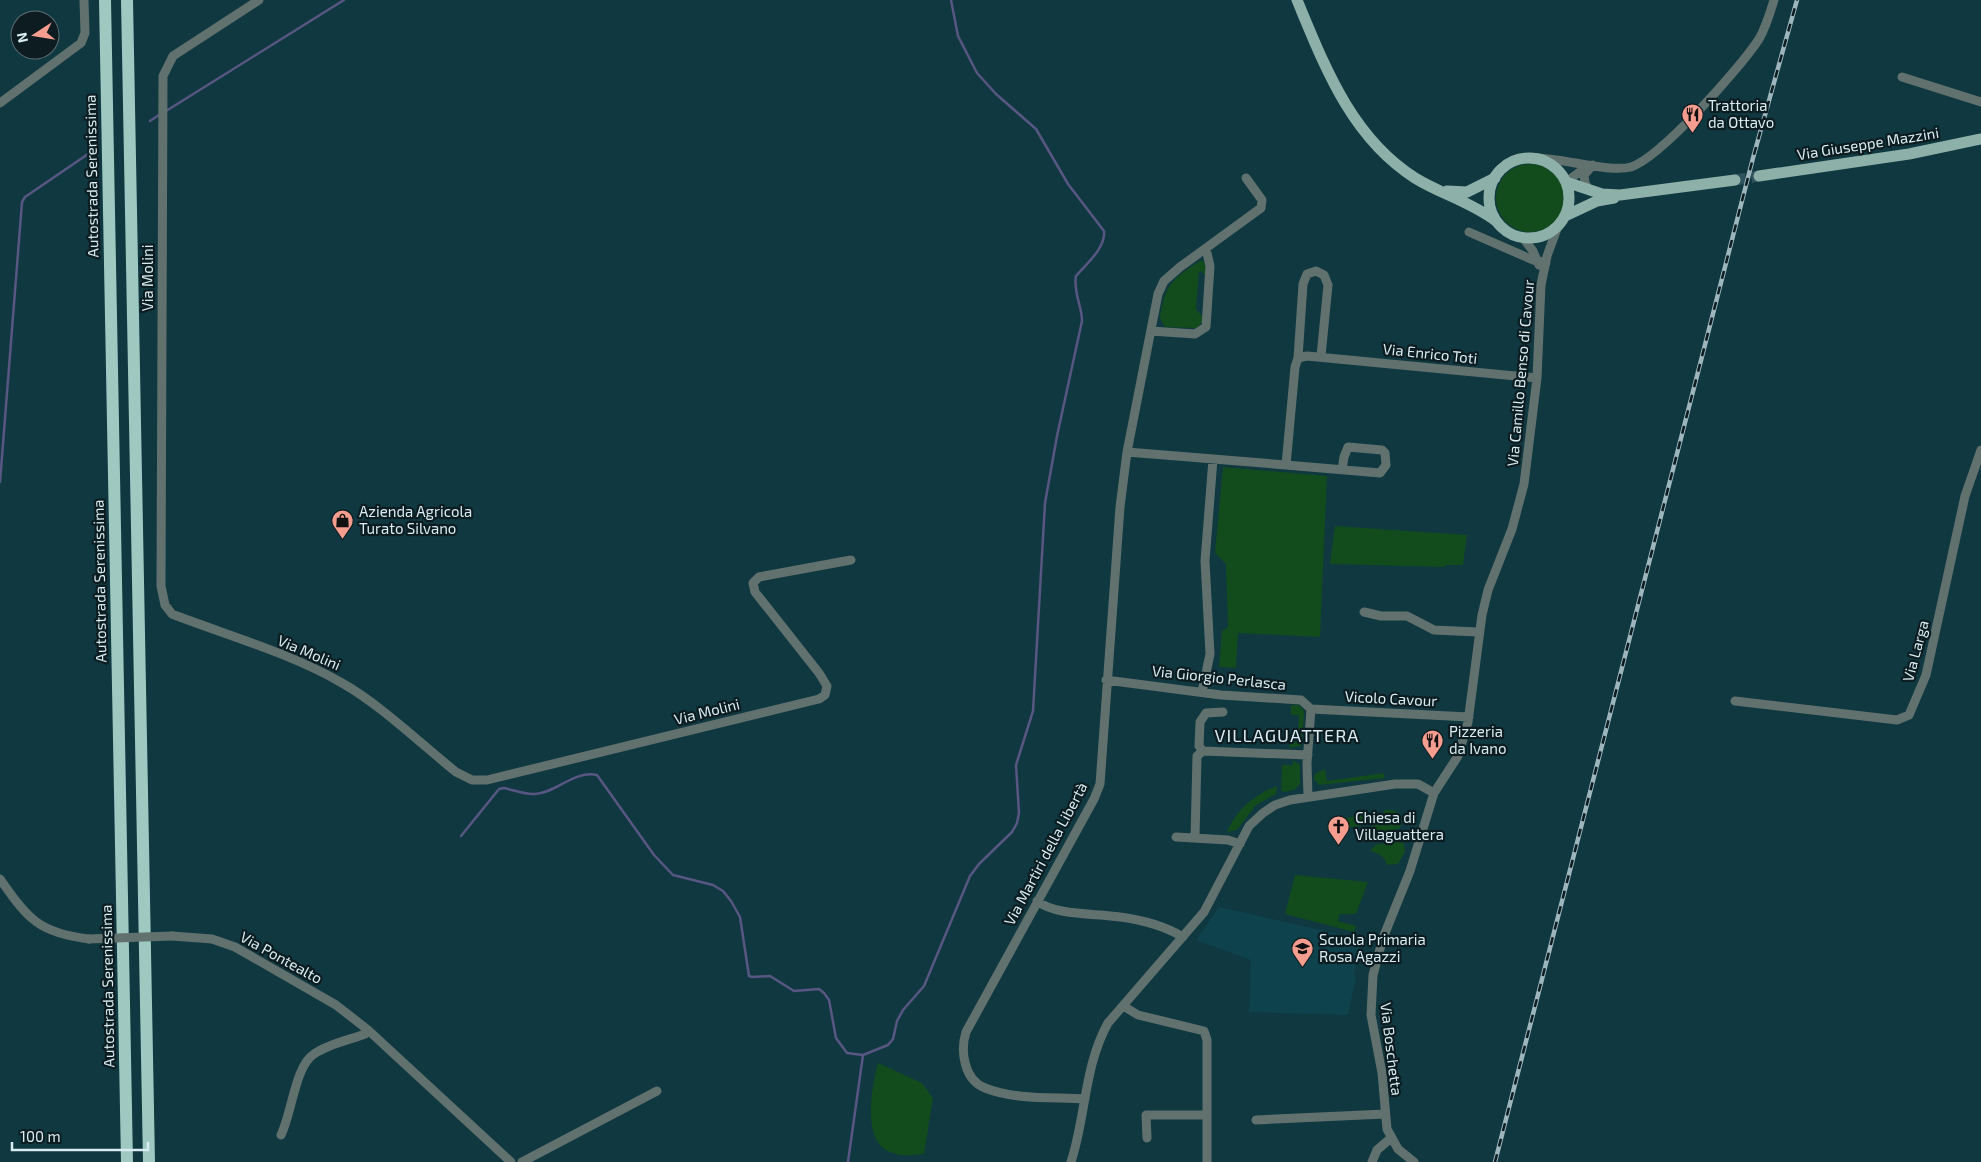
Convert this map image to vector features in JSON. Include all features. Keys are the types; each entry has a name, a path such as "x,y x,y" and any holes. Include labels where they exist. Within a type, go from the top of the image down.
{"highway":[{"name":"Autostrada Serenissima","path":"105,0 127,1162"},
{"path":"128,0 149,1162"}],"main road":[{"path":"1297,0 1348,112 1361,130 1394,163 1438,190 1477,207 1513,235 1524,238 1536,238 1548,234 1558,226 1565,216 1569,199 1566,182 1553,165 1533,158 1511,162 1495,178 1467,192 1438,190"},
{"name":"Via Giuseppe Mazzini","path":"1759,176 1909,154 1981,139"},
{"path":"1495,178 1489,199 1496,220"},
{"path":"1565,216 1597,201 1620,195 1735,180"},
{"path":"1566,182 1589,190 1620,195"}],"street":[{"path":"0,102 81,43 85,33 84,0"},
{"name":"Via Molini","path":"259,0 173,56 163,76 161,586 165,605 172,614 312,668 343,683 366,698 456,772 472,780 488,780 819,699 825,695 827,686 819,673 755,592 753,583 759,577 851,560"},
{"path":"1533,158 1549,157 1593,165 1629,167 1644,160 1703,106 1741,63 1760,38 1774,0"},
{"path":"1902,77 1981,102"},
{"path":"1566,182 1585,168 1593,165"},
{"path":"1589,190 1584,183 1584,175 1593,165"},
{"name":"Via Martiri della Libertà","path":"1085,1099 1022,1096 984,1088 974,1080 965,1064 962,1044 966,1032 1094,799 1100,784 1106,680 1120,507 1127,452 1158,294 1164,281 1261,208 1262,200 1246,178"},
{"name":"Via Camillo Benso di Cavour","path":"1434,793 1458,756 1469,717 1474,688 1478,632 1488,590 1512,528 1524,484 1536,378 1542,263 1558,226"},
{"path":"1469,232 1542,263"},
{"path":"1524,238 1542,263"},
{"path":"1151,330 1195,334 1206,327 1210,266 1206,248"},
{"path":"1286,465 1295,366 1298,358 1303,284 1307,274 1316,272 1324,276 1328,285 1321,356"},
{"name":"Via Enrico Toti","path":"1298,358 1321,356 1536,378"},
{"path":"1127,452 1213,460 1380,473 1386,465 1386,453 1382,450 1348,447 1342,470"},
{"name":"Via Larga","path":"1735,701 1897,720 1909,715 1926,675 1965,496 1981,450"},
{"path":"1202,692 1210,654 1205,561 1213,460"},
{"path":"1364,612 1381,616 1407,616 1434,630 1478,632"},
{"name":"Via Giorgio Perlasca","path":"1106,680 1202,692 1301,700 1310,709"},
{"path":"1308,797 1310,709"},
{"name":"Vicolo Cavour","path":"1310,709 1469,717"},
{"path":"1203,751 1199,746 1200,722 1206,713 1223,712"},
{"path":"1195,838 1197,756 1203,751 1308,755"},
{"path":"1071,1162 1079,1135 1092,1062 1099,1039 1108,1023 1125,1006 1204,912 1249,826 1275,805 1308,797 1395,784 1418,784 1434,793"},
{"name":"Via Boschetta","path":"1414,1162 1398,1149 1391,1138 1385,1114 1384,1086 1372,1015 1373,975 1383,938 1410,871 1434,793"},
{"path":"1176,837 1228,840 1240,844"},
{"name":"Via Pontealto","path":"0,879 14,901 38,924 60,935 89,938 172,936 212,939 235,947 336,1005 368,1030 511,1162"},
{"path":"1037,901 1050,909 1121,917 1162,925 1183,937"},
{"path":"1125,1006 1138,1014 1204,1031 1207,1040 1207,1162"},
{"path":"282,1135 288,1121 300,1074 306,1061 315,1053 365,1034 368,1030"},
{"path":"522,1162 657,1091"},
{"path":"1256,1120 1385,1114"},
{"path":"1146,1138 1146,1116 1207,1116"},
{"path":"1372,1162 1377,1150 1391,1138"}],"shaded area":[{"name":"Scuola Primaria Rosa Agazzi","path":"1219,907 1365,940 1364,946 1360,946 1358,952 1354,976 1356,977 1348,1015 1249,1012 1251,960 1196,940"}],"green space":[{"path":"1530,164 1543,166 1554,174 1562,185 1564,198 1562,211 1554,222 1543,230 1530,232 1517,230 1506,222 1498,211 1496,198 1498,185 1506,174 1517,166"},
{"path":"1201,260 1206,264 1205,275 1201,271 1199,272 1196,309 1202,316 1202,322 1197,328 1165,327 1160,318 1168,289 1177,277"},
{"path":"1223,467 1327,476 1320,637 1238,633 1236,668 1219,667 1222,631 1228,627 1226,564 1215,553"},
{"path":"1335,526 1467,535 1463,565 1445,565 1445,567 1330,564"},
{"path":"1291,705 1298,705 1303,709 1304,713 1301,746 1289,748 1290,742 1298,742 1299,715 1291,715"},
{"path":"1293,760 1300,765 1300,784 1294,790 1283,792 1281,790 1282,765 1293,765"},
{"path":"1325,769 1327,781 1384,773 1385,778 1319,785 1314,779 1315,774"},
{"path":"1277,786 1276,794 1256,805 1237,830 1227,832 1236,816 1247,804 1254,798"},
{"path":"1385,810 1393,810 1399,814 1401,817 1400,828 1378,833 1373,833 1366,829 1374,825"},
{"path":"1376,812 1371,821 1367,823 1344,828 1342,819"},
{"path":"1399,841 1404,844 1405,852 1398,864 1387,865 1381,855 1370,851 1375,845"},
{"path":"1295,875 1368,882 1356,914 1340,914 1338,921 1356,926 1354,932 1285,914"},
{"path":"878,1063 922,1083 933,1098 924,1154 894,1154 881,1146 875,1137 871,1112 873,1085"}],"waterway":[{"path":"166,111 344,0"},
{"path":"848,1162 863,1055 888,1045 893,1039 897,1021 903,1010 924,986 970,876 979,864 1012,832 1017,823 1019,813 1016,765 1033,711 1045,503 1057,436 1082,321 1075,282 1076,276 1099,250 1104,237 1104,231 1068,184 1036,129 996,94 977,73 958,36 951,0"},
{"path":"150,121 159,115"},
{"path":"0,482 22,202 25,197 91,152"},
{"path":"461,836 499,789 504,788 531,794 543,793 581,776 597,775 654,855 673,875 713,885 723,891 731,901 740,917 749,976 770,976 794,991 819,989 829,1000 836,1038 847,1053 863,1055"}],"tunnel":[{"path":"1735,180 1759,176"}],"railway":[{"path":"1495,1162 1753,158 1797,0"}],"place":[{"name":"Trattoria da Ottavo","path":"1692,134"},
{"name":"Azienda Agricola Turato Silvano","path":"343,540"},
{"name":"Pizzeria da Ivano","path":"1433,760"},
{"name":"Chiesa di Villaguattera","path":"1339,846"},
{"name":"Scuola Primaria Rosa Agazzi","path":"1303,968"}],"district":[{"name":"VILLAGUATTERA","path":"1287,736"}]}
